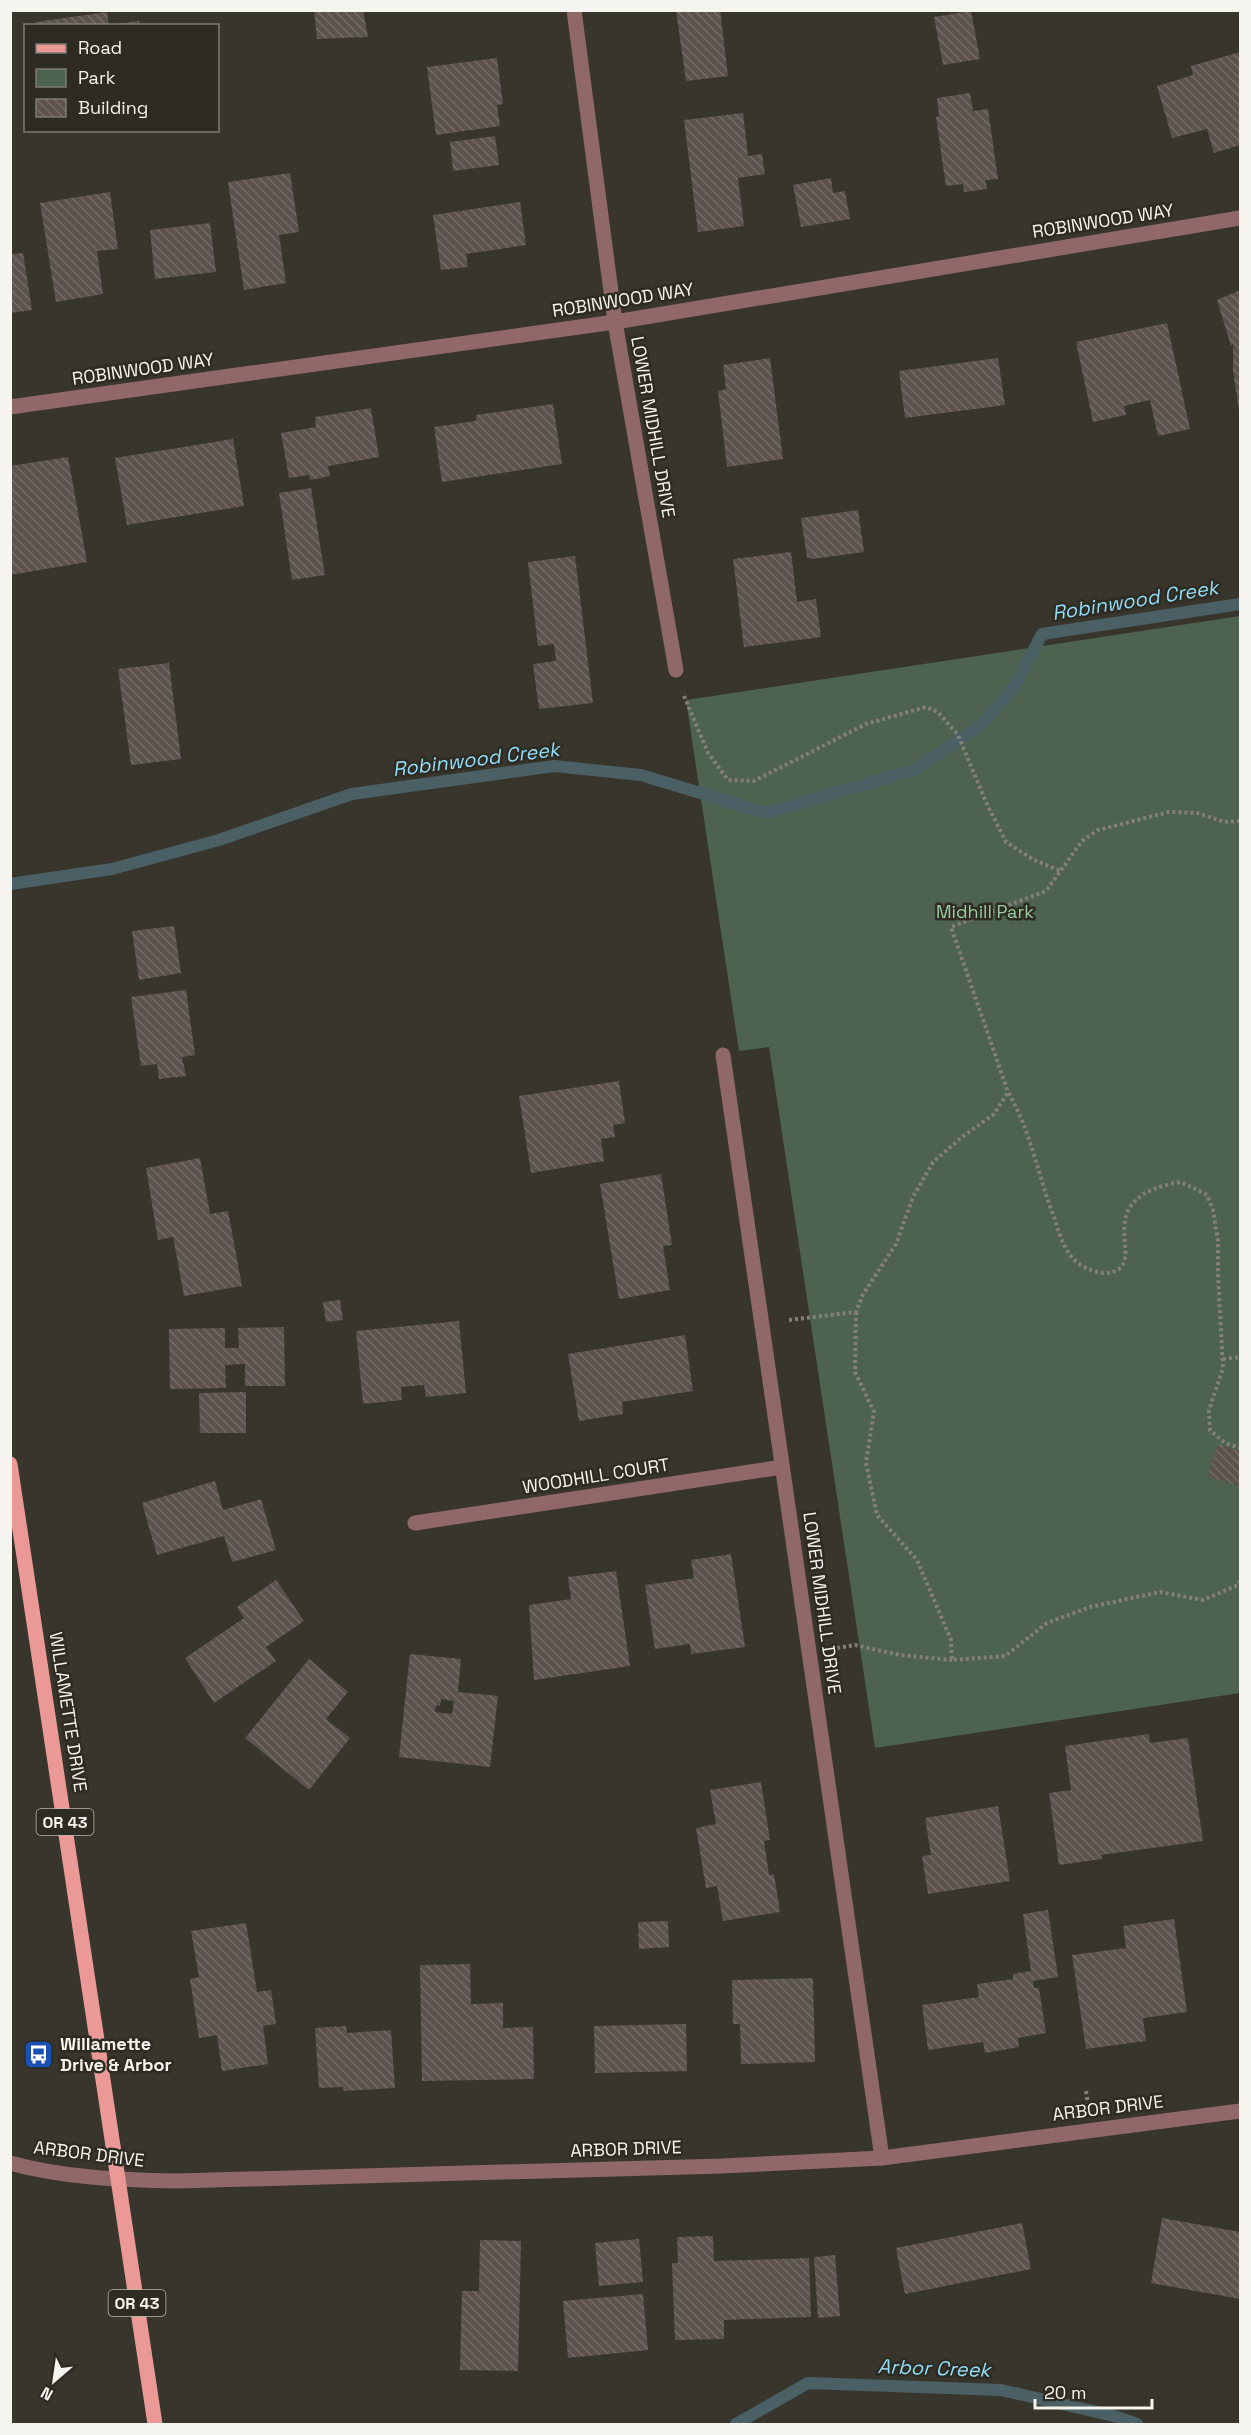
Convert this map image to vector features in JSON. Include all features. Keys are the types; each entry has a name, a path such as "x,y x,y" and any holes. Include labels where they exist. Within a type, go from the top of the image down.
{"main road":[{"name":"WILLAMETTE DRIVE","path":"10,1464 119,2181"},
{"name":"OR 43","path":"119,2181 155,2424"}],"street":[{"name":"LOWER MIDHILL DRIVE","path":"574,10 615,322 676,670"},
{"name":"ROBINWOOD WAY","path":"10,407 615,322 1240,218"},
{"name":"LOWER MIDHILL DRIVE","path":"723,1055 882,2158"},
{"name":"WOODHILL COURT","path":"415,1523 782,1467"},
{"name":"ARBOR DRIVE","path":"10,2163 119,2181 722,2166 882,2158 1240,2111"}],"path":[{"path":"683,694 708,753 728,780 754,781 866,724 926,707 939,712 958,735 1006,842 1034,860 1061,871"},
{"path":"1240,820 1225,822 1197,813 1169,812 1098,830 1082,841 1046,891 951,927 1008,1092 1034,1154 1046,1198 1061,1238 1071,1256 1086,1268 1108,1273 1116,1271 1123,1265 1125,1258 1123,1222 1137,1199 1148,1191 1181,1182 1207,1195 1218,1240 1223,1359 1223,1368 1209,1410 1210,1430 1225,1443 1240,1448"},
{"path":"952,1660 951,1640 917,1560 877,1515 866,1463 874,1412 855,1372 856,1312 863,1294 896,1244 913,1197 933,1162 994,1114 1008,1092"},
{"path":"803,1318 856,1312"},
{"path":"1223,1359 1240,1357"},
{"path":"855,1646 900,1655 952,1660 1005,1656 1047,1623 1090,1607 1160,1592 1203,1599 1239,1585 1240,1581"}],"green space":[{"name":"Midhill Park","path":"1240,616 1240,1693 875,1748 769,1047 739,1051 686,700"}],"building":[{"path":"314,10 363,10 368,37 317,39"},
{"path":"676,10 720,10 728,76 686,81"},
{"path":"971,11 980,59 943,65 934,17"},
{"path":"107,12 109,24 36,24 36,22"},
{"path":"139,21 140,24 118,24"},
{"path":"1240,52 1240,145 1214,153 1207,129 1172,138 1157,86 1193,75 1191,66"},
{"path":"497,58 503,104 497,105 500,126 436,135 427,67"},
{"path":"970,93 973,111 988,109 998,179 985,180 987,189 964,192 963,184 946,186 936,117 939,116 937,98"},
{"path":"743,113 748,156 762,154 765,174 738,178 744,226 698,232 684,120"},
{"path":"495,136 499,165 453,171 450,142"},
{"path":"290,173 299,232 279,235 286,283 244,290 228,182"},
{"path":"831,178 833,193 845,191 850,219 801,227 793,185"},
{"path":"110,192 118,249 97,251 103,294 56,302 40,203"},
{"path":"520,202 526,245 466,254 468,267 441,270 433,215"},
{"path":"210,223 216,272 155,279 150,230"},
{"path":"23,253 32,310 10,313 10,254"},
{"path":"1240,290 1239,410 1233,371 1233,344 1231,346 1217,300"},
{"path":"1167,323 1190,429 1158,436 1150,400 1124,406 1126,415 1093,422 1076,342"},
{"path":"770,358 783,459 727,467 718,391 726,389 723,365"},
{"path":"998,358 1005,405 905,418 899,371"},
{"path":"553,404 562,464 442,482 434,427 476,421 476,415"},
{"path":"371,408 379,457 328,466 330,476 310,480 309,475 289,478 281,433 316,427 315,417"},
{"path":"233,439 244,506 127,525 115,458"},
{"path":"68,457 87,562 10,575 10,466"},
{"path":"311,488 325,575 292,580 279,493"},
{"path":"858,510 864,552 813,559 807,557 801,518"},
{"path":"791,552 797,602 816,599 821,637 744,647 733,559"},
{"path":"575,556 593,703 539,709 533,664 556,661 554,644 538,646 528,562"},
{"path":"169,663 181,759 131,765 118,669"},
{"path":"174,926 181,973 139,980 132,931"},
{"path":"186,990 195,1055 182,1057 186,1076 159,1079 157,1064 141,1066 131,997"},
{"path":"619,1081 625,1123 613,1125 615,1137 601,1139 604,1161 531,1173 519,1096"},
{"path":"200,1158 210,1214 228,1211 242,1286 184,1296 173,1237 158,1240 146,1168"},
{"path":"661,1174 672,1245 663,1246 670,1290 619,1299 600,1184"},
{"path":"340,1300 343,1320 326,1322 323,1302"},
{"path":"459,1321 466,1393 426,1397 424,1385 401,1387 402,1400 363,1404 356,1331"},
{"path":"284,1327 285,1386 245,1386 245,1364 225,1365 226,1388 170,1389 169,1329 225,1328 225,1348 239,1348 238,1328"},
{"path":"685,1335 693,1391 622,1402 623,1414 579,1421 568,1354"},
{"path":"246,1392 246,1433 200,1433 199,1393"},
{"path":"1218,1444 1240,1451 1240,1487 1207,1476"},
{"path":"215,1481 223,1510 261,1499 276,1550 232,1562 224,1536 157,1555 142,1503"},
{"path":"731,1554 745,1647 691,1654 690,1644 655,1649 645,1585 694,1578 691,1560"},
{"path":"616,1571 630,1666 534,1680 529,1605 571,1599 568,1577"},
{"path":"276,1580 304,1621 266,1647 276,1661 214,1703 185,1658 244,1618 237,1607"},
{"path":"410,1654 461,1659 458,1692 498,1696 490,1767 399,1757","holes":["441,1699 454,1701 452,1714 435,1712 436,1705 440,1706"]},
{"path":"309,1659 348,1692 326,1719 350,1738 309,1790 245,1738"},
{"path":"1149,1734 1150,1743 1188,1738 1203,1841 1101,1855 1102,1859 1059,1865 1049,1793 1071,1790 1065,1746"},
{"path":"761,1782 770,1840 764,1841 769,1875 774,1874 780,1912 723,1921 717,1886 706,1888 696,1828 716,1824 710,1790"},
{"path":"998,1806 1010,1881 928,1894 922,1856 931,1855 925,1818"},
{"path":"1048,1910 1058,1977 1033,1981 1034,1988 1039,1988 1046,2033 1018,2038 1019,2047 985,2053 983,2042 928,2050 922,2005 979,1997 977,1984 1013,1979 1013,1974 1031,1971 1023,1914"},
{"path":"1174,1919 1187,2012 1143,2018 1146,2041 1086,2049 1072,1955 1126,1948 1123,1926"},
{"path":"668,1921 669,1947 639,1949 638,1922"},
{"path":"246,1923 257,1992 271,1990 276,2024 263,2026 268,2064 222,2071 217,2035 199,2038 190,1979 199,1977 191,1931"},
{"path":"470,1964 471,2004 503,2003 503,2028 533,2027 534,2079 422,2081 420,1965"},
{"path":"813,1978 815,2062 741,2064 740,2024 733,2024 732,1980"},
{"path":"686,2024 687,2071 595,2073 594,2026"},
{"path":"346,2026 347,2033 391,2030 395,2088 344,2091 343,2087 319,2088 315,2028"},
{"path":"1162,2218 1240,2232 1240,2299 1151,2283"},
{"path":"1022,2223 1031,2269 905,2294 896,2248"},
{"path":"713,2236 714,2261 809,2258 811,2317 724,2320 724,2339 675,2340 672,2263 678,2263 677,2237"},
{"path":"639,2239 643,2282 599,2286 595,2243"},
{"path":"480,2240 521,2241 518,2371 460,2370 462,2291 479,2291"},
{"path":"835,2255 840,2316 818,2318 814,2257"},
{"path":"643,2294 648,2350 568,2358 563,2301"}],"waterway":[{"name":"Robinwood Creek","path":"10,884 112,869 219,840 352,794 554,766 641,775 766,813 914,770 981,725 1014,687 1042,634 1240,604"},
{"name":"Arbor Creek","path":"736,2424 808,2383 1001,2390 1114,2416 1137,2424"}],"place":[{"name":"Willamette Drive & Arbor","path":"39,2054"}]}
